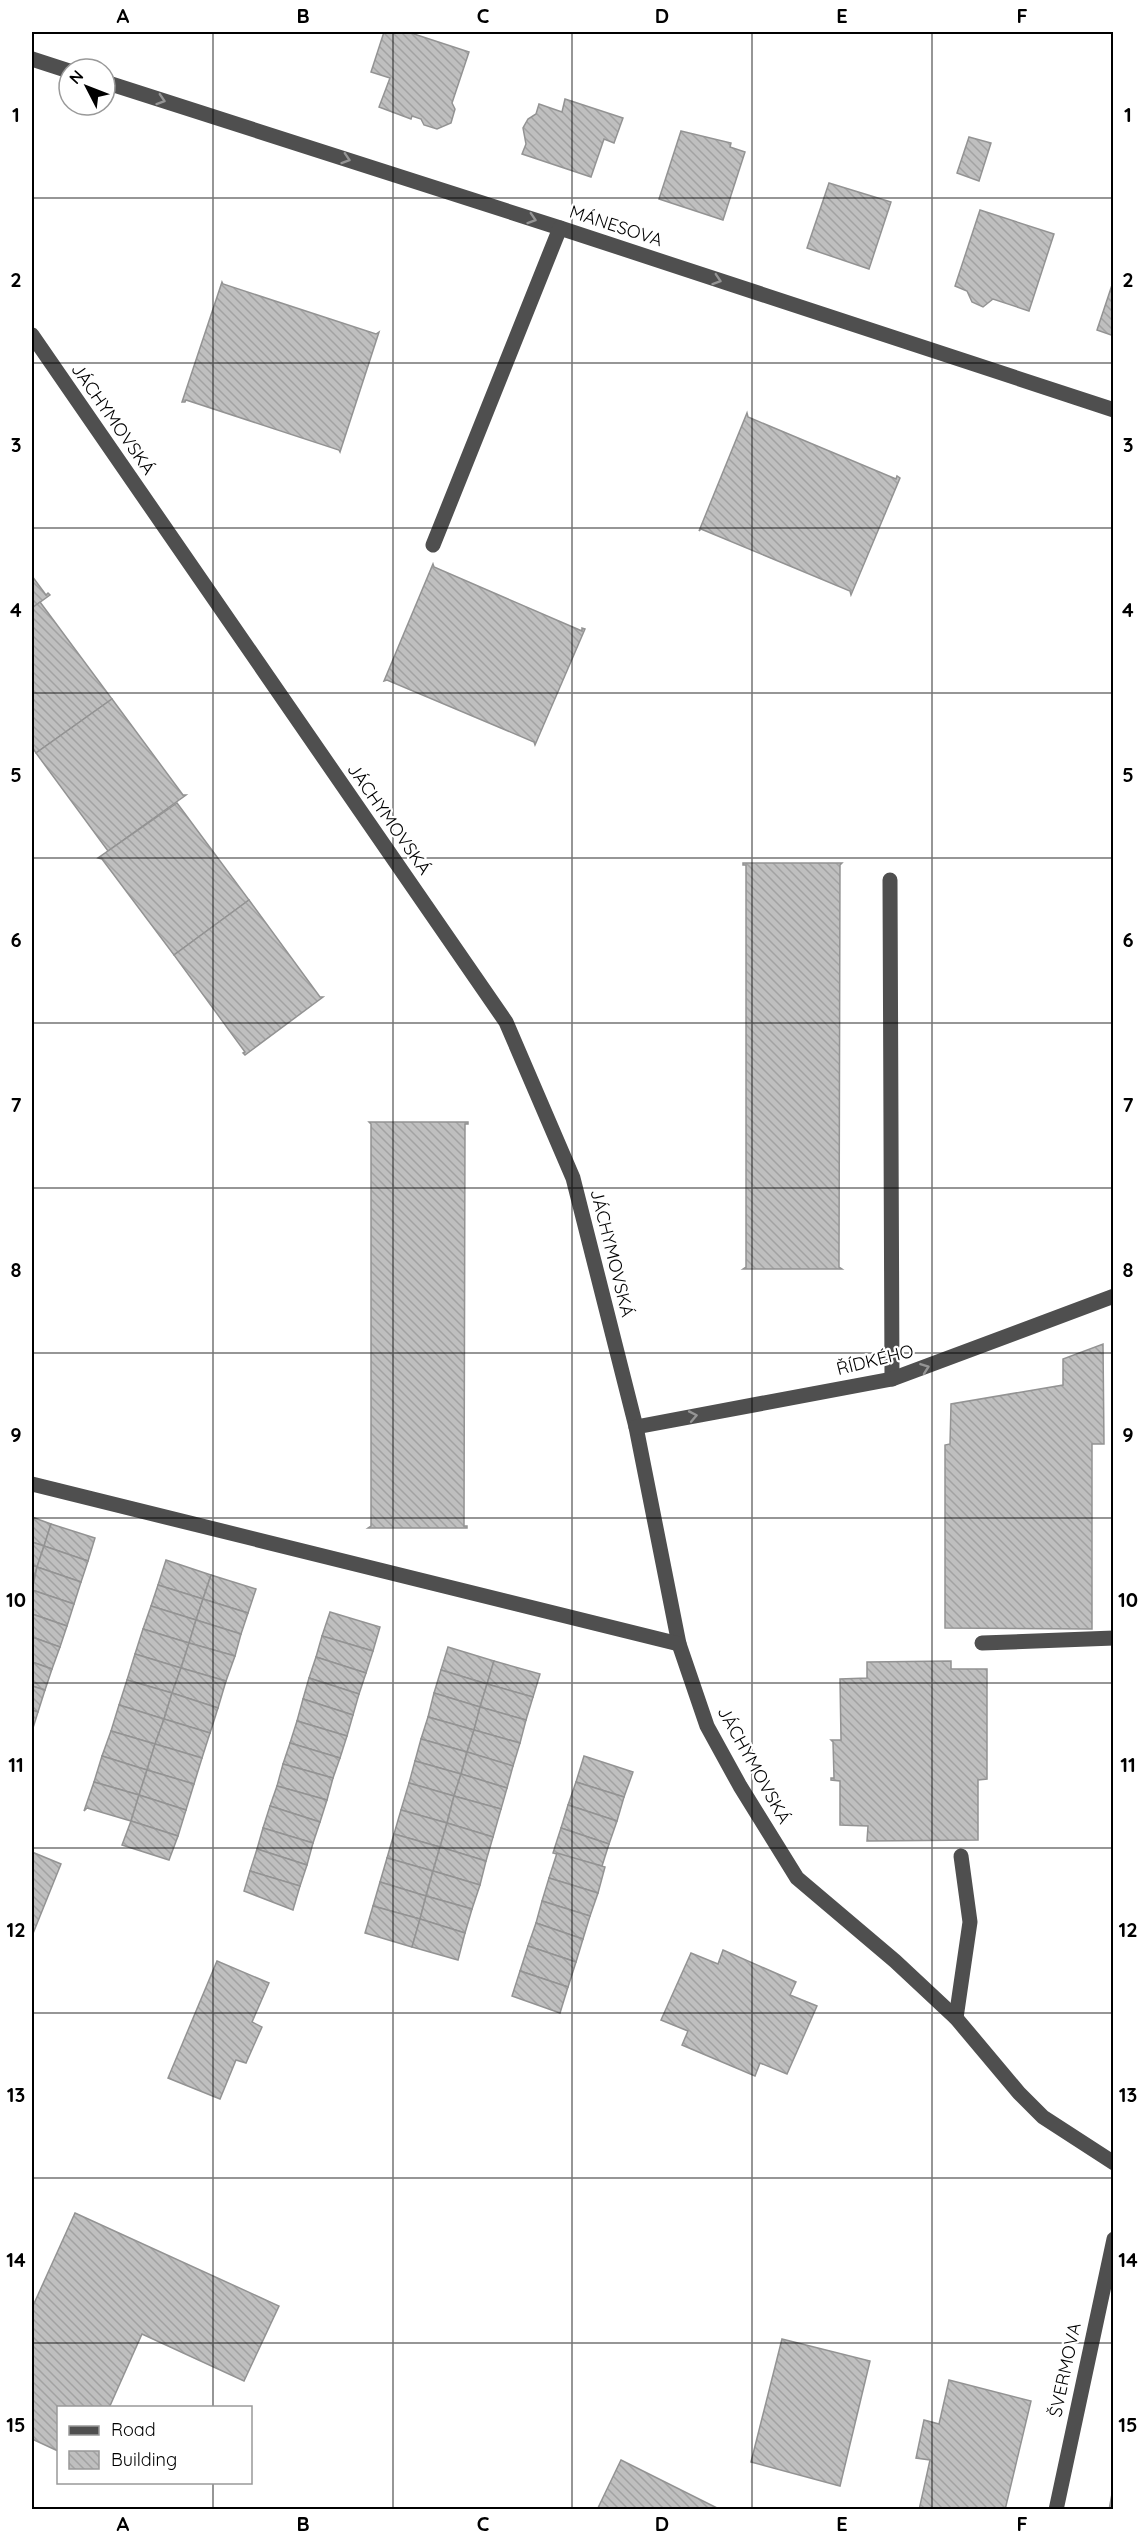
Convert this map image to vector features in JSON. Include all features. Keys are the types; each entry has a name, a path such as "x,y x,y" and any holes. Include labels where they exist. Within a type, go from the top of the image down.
{"street":[{"path":"32,59 57,67"},
{"name":"MÁNESOVA","path":"117,86 560,228 1113,410"},
{"path":"433,545 560,228"},
{"name":"JÁCHYMOVSKÁ","path":"32,335 506,1022 573,1178 636,1427 679,1644 706,1726 740,1786 797,1878 895,1961 956,2018 1019,2093 1043,2117 1113,2163"},
{"path":"890,880 892,1379"},
{"name":"ŘÍDKÉHO","path":"636,1427 892,1379 1113,1296"},
{"path":"32,1484 679,1644"},
{"path":"982,1643 1113,1638"},
{"path":"956,2018 970,1922 961,1856"},
{"name":"ŠVERMOVA","path":"1056,2510 1110,2272 1113,2238"}],"building":[{"path":"384,32 408,32 469,52 452,103 455,109 451,123 437,129 424,125 421,119 412,116 411,119 379,107 390,78 371,72"},
{"path":"565,99 623,118 614,143 604,139 591,177 522,154 526,144 523,128 528,119 536,114 539,104 562,112"},
{"path":"681,131 731,143 730,147 745,152 723,220 659,199"},
{"path":"969,137 991,143 979,181 957,173"},
{"path":"829,183 891,202 869,269 807,248"},
{"path":"980,210 1054,234 1029,311 993,299 983,307 972,302 967,291 955,286"},
{"path":"1114,279 1114,336 1097,330"},
{"path":"222,282 376,334 379,332 340,452 186,400 182,402"},
{"path":"747,413 748,417 896,479 897,476 900,478 851,595 850,591 701,529 699,531"},
{"path":"433,564 434,567 582,631 582,628 585,629 535,745 534,742 387,680 384,681"},
{"path":"32,576 46,595 48,593 50,595 32,608"},
{"path":"40,602 112,699 36,753 32,747 32,608"},
{"path":"112,699 183,795 186,795 108,851 36,753"},
{"path":"177,803 249,900 174,955 102,859 98,858"},
{"path":"743,863 842,863 840,865 839,1267 842,1269 743,1269 746,1267 746,865"},
{"path":"249,900 320,997 323,997 245,1055 174,955"},
{"path":"369,1122 468,1122 465,1124 464,1526 467,1528 368,1528 371,1526 371,1124"},
{"path":"1103,1344 1104,1444 1092,1444 1092,1629 945,1628 945,1445 950,1444 951,1404 1063,1385 1063,1359"},
{"path":"32,1517 51,1524 44,1546 32,1542"},
{"path":"51,1524 95,1538 88,1561 44,1546"},
{"path":"32,1542 44,1546 37,1567 32,1565"},
{"path":"44,1546 88,1561 81,1582 37,1567"},
{"path":"166,1560 211,1575 203,1599 158,1585"},
{"path":"32,1565 37,1567 32,1585"},
{"path":"37,1567 81,1582 74,1604 32,1590"},
{"path":"211,1575 256,1589 248,1613 203,1599"},
{"path":"158,1585 203,1599 196,1620 151,1606"},
{"path":"32,1590 74,1604 67,1626 32,1614"},
{"path":"203,1599 248,1613 241,1634 196,1620"},
{"path":"151,1606 196,1620 189,1643 143,1629"},
{"path":"330,1612 380,1627 373,1651 322,1636"},
{"path":"32,1614 67,1626 60,1647 32,1637"},
{"path":"196,1620 241,1634 235,1656 189,1643"},
{"path":"143,1629 189,1643 181,1668 135,1654"},
{"path":"322,1636 373,1651 366,1673 316,1657"},
{"path":"32,1637 60,1647 52,1669 32,1662"},
{"path":"189,1643 235,1656 226,1681 181,1668"},
{"path":"448,1647 494,1661 487,1684 441,1670"},
{"path":"135,1654 181,1668 172,1693 127,1680"},
{"path":"316,1657 366,1673 359,1694 309,1678"},
{"path":"494,1661 540,1674 533,1697 487,1684"},
{"path":"951,1661 951,1669 987,1669 987,1779 978,1780 978,1840 867,1841 868,1826 840,1825 840,1781 831,1780 834,1778 833,1742 831,1740 841,1740 840,1679 867,1678 867,1662"},
{"path":"32,1662 52,1669 45,1690 32,1686"},
{"path":"181,1668 226,1681 218,1708 172,1693"},
{"path":"441,1670 487,1684 480,1707 434,1693"},
{"path":"309,1678 359,1694 353,1715 303,1699"},
{"path":"127,1680 172,1693 164,1719 119,1705"},
{"path":"487,1684 533,1697 526,1720 480,1707"},
{"path":"32,1686 45,1690 38,1712 32,1710"},
{"path":"172,1693 218,1708 210,1733 164,1719"},
{"path":"434,1693 480,1707 474,1730 428,1717"},
{"path":"303,1699 353,1715 347,1736 297,1721"},
{"path":"119,1705 164,1719 155,1744 111,1731"},
{"path":"480,1707 526,1720 520,1743 474,1730"},
{"path":"32,1710 38,1712 32,1731"},
{"path":"428,1717 474,1730 467,1752 421,1739"},
{"path":"164,1719 210,1733 202,1758 155,1744"},
{"path":"297,1721 347,1736 340,1758 290,1743"},
{"path":"474,1730 520,1743 513,1766 467,1752"},
{"path":"111,1731 155,1744 147,1770 102,1756"},
{"path":"421,1739 467,1752 461,1774 415,1761"},
{"path":"290,1743 340,1758 333,1778 283,1764"},
{"path":"155,1744 202,1758 194,1784 147,1770"},
{"path":"467,1752 513,1766 507,1788 461,1774"},
{"path":"102,1756 147,1770 139,1795 94,1782"},
{"path":"584,1756 633,1772 624,1797 576,1782"},
{"path":"415,1761 461,1774 454,1796 409,1783"},
{"path":"283,1764 333,1778 327,1800 277,1786"},
{"path":"147,1770 194,1784 186,1810 139,1795"},
{"path":"461,1774 507,1788 501,1809 454,1796"},
{"path":"94,1782 139,1795 131,1821 87,1808 84,1811"},
{"path":"576,1782 624,1797 617,1821 568,1805"},
{"path":"409,1783 454,1796 447,1823 401,1810"},
{"path":"277,1786 327,1800 320,1822 270,1806"},
{"path":"139,1795 186,1810 178,1836 131,1821"},
{"path":"454,1796 501,1809 493,1837 447,1823"},
{"path":"568,1805 617,1821 609,1844 561,1828"},
{"path":"270,1806 320,1822 313,1843 263,1828"},
{"path":"401,1810 447,1823 440,1847 394,1834"},
{"path":"131,1821 178,1836 169,1860 122,1845"},
{"path":"447,1823 493,1837 486,1861 440,1847"},
{"path":"263,1828 313,1843 307,1865 257,1849"},
{"path":"561,1828 609,1844 602,1866 553,1853"},
{"path":"394,1834 440,1847 433,1871 387,1858"},
{"path":"440,1847 486,1861 480,1885 433,1871"},
{"path":"257,1849 307,1865 300,1886 250,1871"},
{"path":"32,1852 61,1864 32,1936"},
{"path":"557,1853 605,1867 598,1893 549,1878"},
{"path":"387,1858 433,1871 426,1896 380,1882"},
{"path":"250,1871 300,1886 293,1910 244,1891"},
{"path":"433,1871 480,1885 472,1909 426,1896"},
{"path":"549,1878 598,1893 590,1916 542,1901"},
{"path":"380,1882 426,1896 420,1919 373,1906"},
{"path":"426,1896 472,1909 465,1933 420,1919"},
{"path":"542,1901 590,1916 583,1939 536,1923"},
{"path":"373,1906 420,1919 412,1947 365,1933"},
{"path":"420,1919 465,1933 458,1960 412,1947"},
{"path":"536,1923 583,1939 576,1962 528,1946"},
{"path":"528,1946 576,1962 568,1987 520,1971"},
{"path":"723,1950 796,1982 790,1995 817,2006 787,2074 760,2063 755,2076 682,2045 688,2031 661,2020 691,1953 718,1964"},
{"path":"217,1961 269,1983 252,2022 262,2027 246,2063 236,2060 220,2099 168,2078"},
{"path":"520,1971 568,1987 560,2013 512,1996"},
{"path":"75,2213 279,2306 244,2381 142,2334 110,2406 57,2406 57,2451 32,2439 32,2308"},
{"path":"782,2339 870,2361 840,2486 751,2462"},
{"path":"949,2380 1031,2401 1005,2510 919,2510 930,2460 916,2458 924,2420 939,2424"},
{"path":"621,2460 721,2510 597,2510"},
{"path":"1112,2494 1114,2510 1109,2510"}]}
